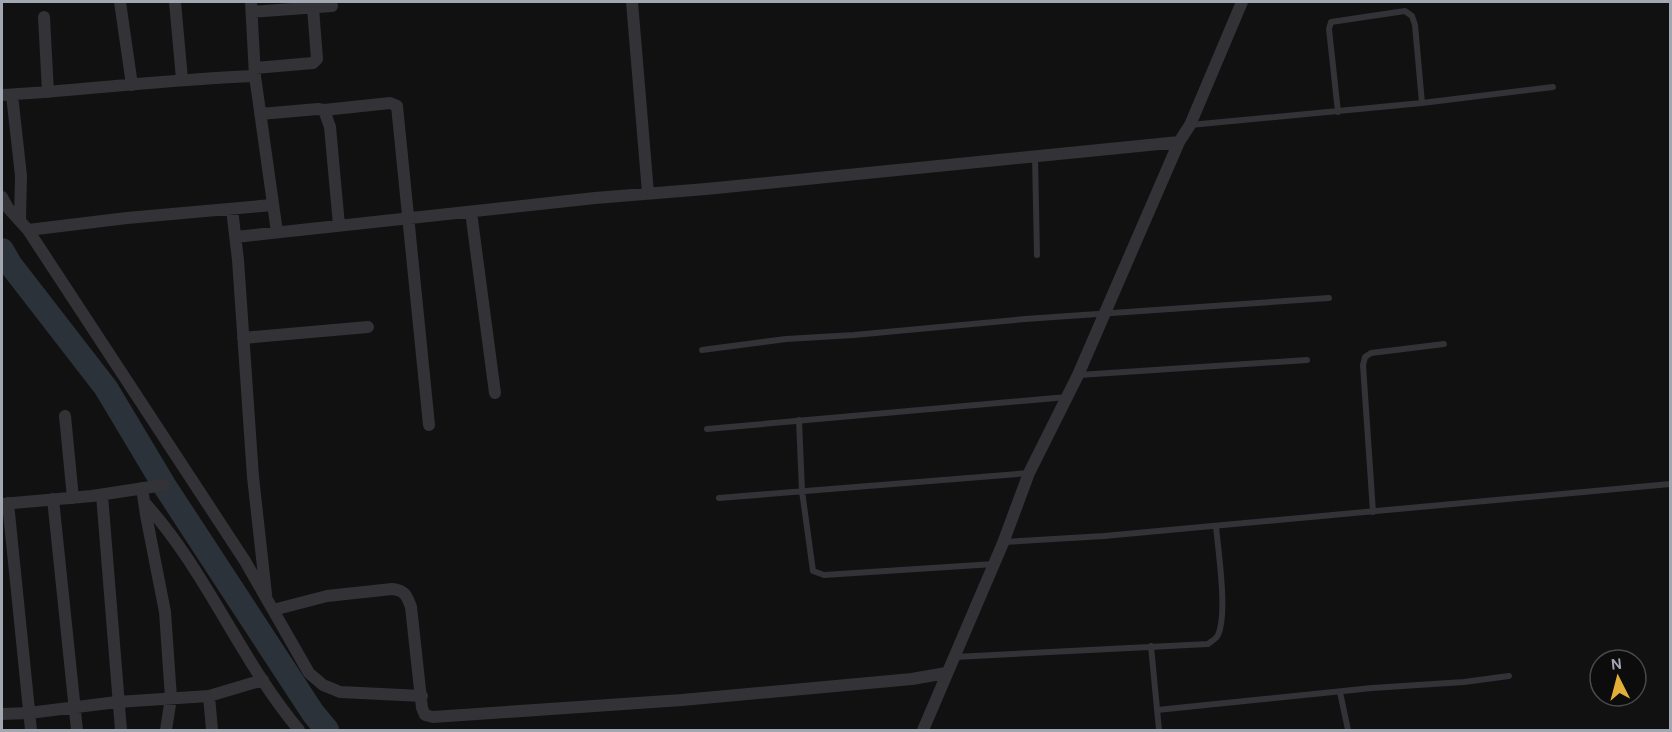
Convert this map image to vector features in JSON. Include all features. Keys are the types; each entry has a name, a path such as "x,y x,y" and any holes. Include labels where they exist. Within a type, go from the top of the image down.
{"street":[{"path":"120,2 132,85"},
{"path":"175,2 182,79"},
{"path":"632,2 648,193"},
{"path":"923,730 1003,543 1029,472 1078,375 1179,142 1190,125 1242,2"},
{"path":"277,232 255,72 252,7 333,6"},
{"path":"24,225 21,176 7,95 132,85 255,72 313,63 317,59 313,8"},
{"path":"44,17 48,92"},
{"path":"260,114 396,104 429,425"},
{"path":"324,110 330,127 339,225"},
{"path":"236,237 648,193 1179,142"},
{"path":"2,197 5,209 24,225 245,561 309,673 323,685 340,692 422,696"},
{"path":"24,225 272,205"},
{"path":"232,209 236,237 253,477 266,598"},
{"path":"471,212 495,393"},
{"path":"243,338 368,327"},
{"path":"65,416 73,498"},
{"path":"32,730 5,504 102,495 164,485"},
{"path":"142,488 165,612 171,698 166,730"},
{"path":"102,495 121,730"},
{"path":"53,500 77,730"},
{"path":"144,501 172,536 263,680 299,730"},
{"path":"273,610 327,596 400,590 406,594 411,607 423,708 425,715 433,717 682,700 912,679 946,673"},
{"path":"2,714 29,713 117,702 208,696 263,680"},
{"path":"208,696 212,730"}],"lane":[{"path":"1338,112 1329,29 1331,22 1405,11 1412,16 1415,25 1422,103"},
{"path":"1190,125 1338,112 1553,87"},
{"path":"1035,155 1037,255"},
{"path":"702,350 786,339 1329,298"},
{"path":"1373,512 1363,365 1365,357 1371,353 1444,344"},
{"path":"1078,375 1307,360"},
{"path":"707,429 1067,396"},
{"path":"799,420 802,491 813,571 818,574 994,563"},
{"path":"719,498 1029,472"},
{"path":"1003,543 1216,526 1671,484"},
{"path":"953,658 1208,644 1217,637 1221,627 1222,606 1216,526"},
{"path":"1151,646 1159,730"},
{"path":"1157,710 1509,676"},
{"path":"1340,692 1348,730"}],"waterway":[{"path":"2,250 10,264 106,388 164,485 313,713 327,730"}]}
